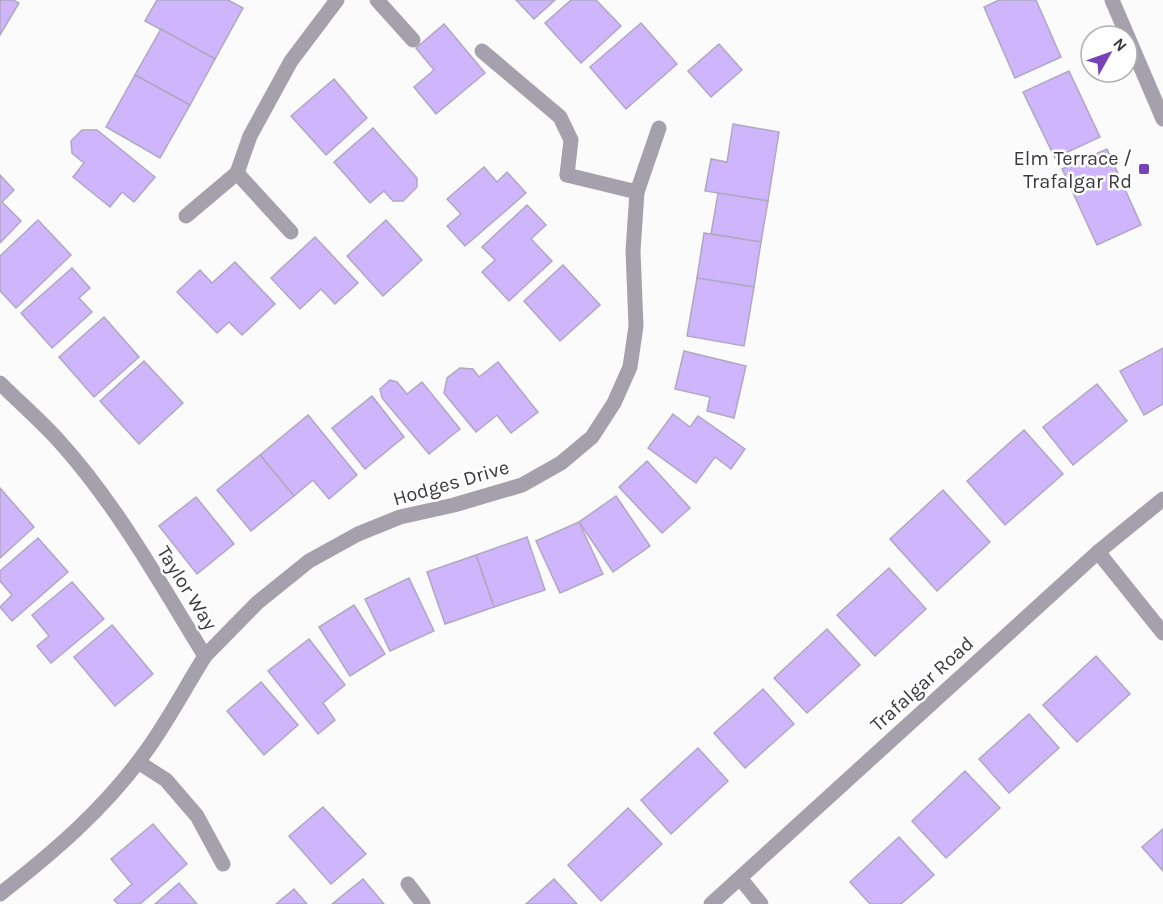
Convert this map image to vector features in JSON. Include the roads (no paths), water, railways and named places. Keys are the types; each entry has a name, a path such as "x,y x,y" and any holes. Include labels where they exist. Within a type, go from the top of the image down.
{"street":[{"path":"186,216 237,173 250,136 291,61 337,0"},
{"path":"377,0 413,40"},
{"path":"1112,0 1163,119"},
{"path":"482,51 560,117 571,140 567,175 637,192"},
{"name":"Hodges Drive","path":"205,656 257,603 309,561 358,534 400,517 454,505 522,485 561,463 592,437 614,402 630,367 636,326 633,251 637,192 659,128"},
{"path":"237,173 291,232"},
{"name":"Taylor Way","path":"0,383 59,441 102,495 205,656 138,762 94,815 38,865 0,894"},
{"name":"Trafalgar Road","path":"711,904 1098,552 1163,499"},
{"path":"1098,552 1163,633"},
{"path":"138,762 166,780 197,816 224,864"},
{"path":"740,878 761,904"},
{"path":"408,884 423,904"}],"place":[{"name":"Elm Terrace / Trafalgar Rd","path":"1144,169"}]}
